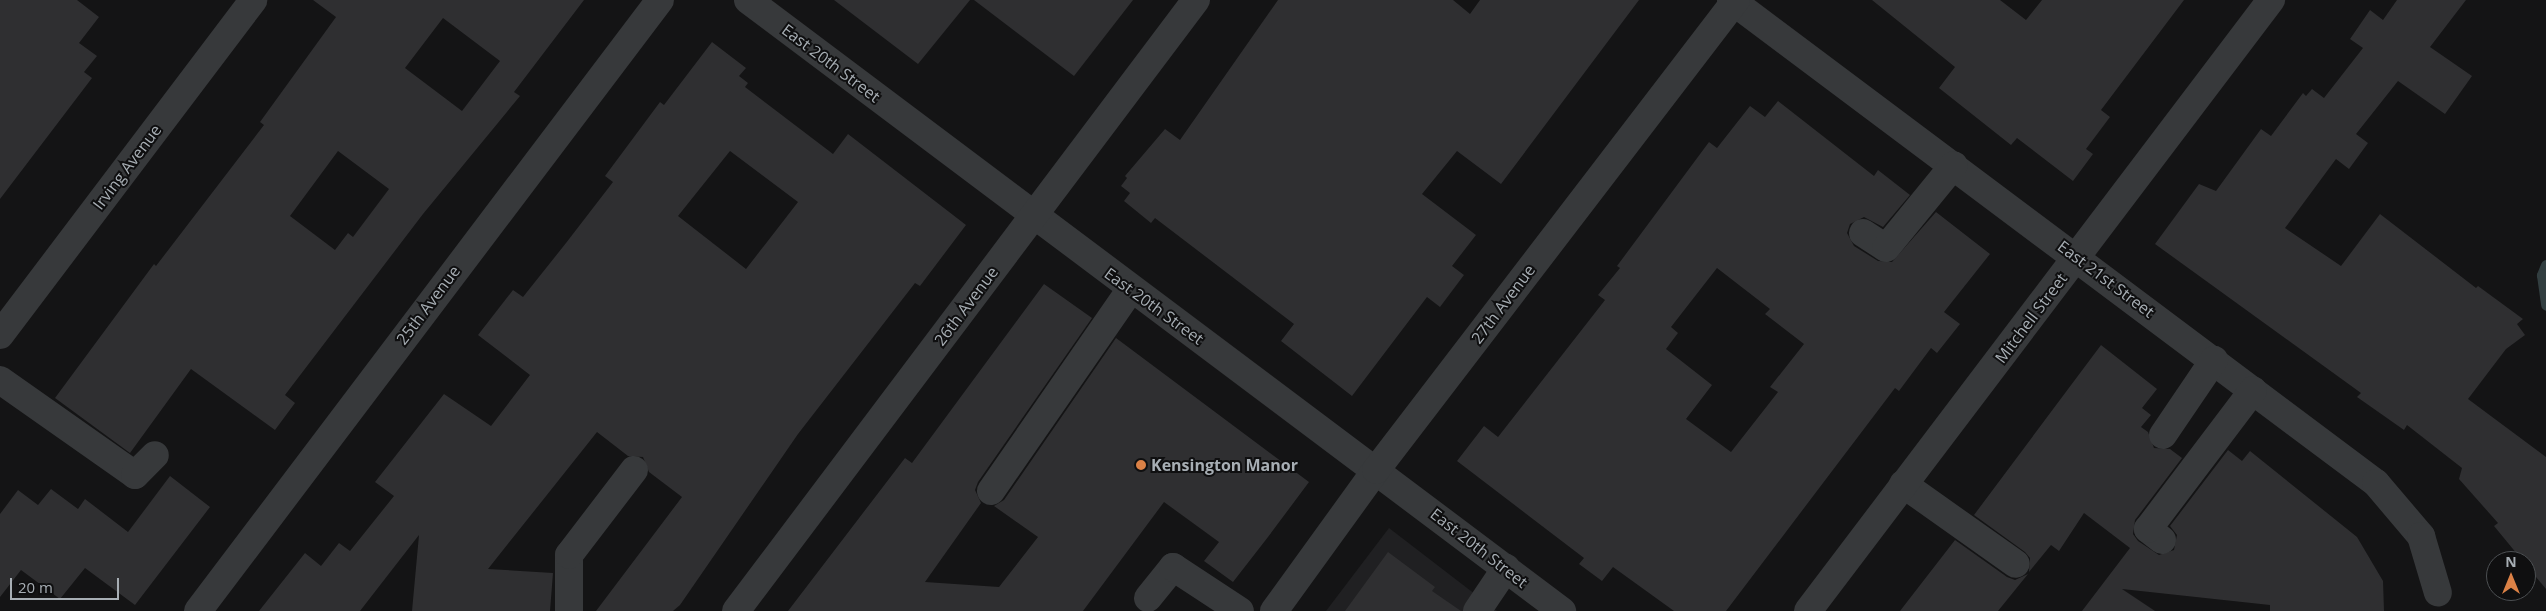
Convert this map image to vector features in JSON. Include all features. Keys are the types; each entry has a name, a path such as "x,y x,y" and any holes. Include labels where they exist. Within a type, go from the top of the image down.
{"street":[{"name":"Irving Avenue","path":"0,335 253,0"},
{"name":"25th Avenue","path":"198,611 660,0"},
{"name":"East 20th Street","path":"748,0 1033,216 1376,470 1562,611"},
{"name":"26th Avenue","path":"736,611 1196,0"},
{"name":"Mitchell Street","path":"1810,610 1903,484 2271,0"},
{"name":"East 21st Street","path":"1734,1 2376,482 2421,536 2438,593"},
{"name":"27th Avenue","path":"1274,611 1376,470 1734,1"},
{"path":"1863,232 1886,248 1954,165"},
{"path":"991,491 1131,288"},
{"path":"2164,435 2214,360"},
{"path":"0,380 136,475 155,455"},
{"path":"2162,540 2148,530 2253,390"},
{"path":"570,611 569,555 634,470"},
{"path":"1903,484 2016,564"},
{"path":"1148,598 1173,568 1240,611"},
{"path":"1477,611 1506,568"}],"shaded area":[{"path":"1389,528 1497,611 1326,611"}],"building":[{"path":"0,0 77,0 99,17 79,43 97,56 84,72 92,78 0,199"},
{"path":"313,0 584,0 514,92 520,96 423,214 285,395 295,403 275,430 191,369 130,453 55,398 154,264 156,266 264,125 260,122 336,17","holes":["443,18 500,61 462,111 405,68","338,151 389,189 353,237 348,233 335,250 290,216"]},
{"path":"834,0 970,0 918,64"},
{"path":"974,0 1133,0 1074,76"},
{"path":"1278,0 1453,0 1470,14 1480,0 1639,0 1501,184 1457,151 1422,194 1476,235 1452,266 1464,275 1440,307 1427,297 1352,396 1281,341 1294,324 1155,218 1151,223 1124,201 1130,193 1121,186 1127,178 1125,176 1165,129 1180,140"},
{"path":"1872,0 2000,0 2026,20 2042,0 2184,0 2101,110 2110,117 2086,149 2093,154 2073,181 2017,138 2011,145 1939,88 1955,67"},
{"path":"2397,0 2466,0 2430,47 2472,76 2445,114 2398,81 2356,134 2368,143 2349,169 2336,159 2285,228 2341,266 2380,214 2476,288 2478,286 2523,319 2517,324 2525,335 2506,349 2468,399 2546,457 2546,589 2536,577 2536,551 2515,551 2494,526 2498,523 2459,479 2462,468 2407,425 2404,430 2357,397 2361,393 2155,244 2199,184 2216,191 2261,129 2271,136 2303,93 2306,96 2312,89 2324,98 2363,48 2350,39 2370,10 2383,20"},
{"path":"712,42 746,68 739,76 748,83 745,87 833,154 848,134 966,225 920,286 915,283 798,434 680,605 673,611 596,611 682,497 649,472 643,457 628,456 597,432 488,569 553,573 550,611 412,611 419,535 360,611 259,611 305,553 321,566 339,543 350,551 394,496 375,482 444,394 491,426 530,375 478,335 513,290 523,297 613,182 605,176 660,102 664,105","holes":["730,151 798,202 746,269 678,216"]},
{"path":"1778,101 1874,176 1878,170 1910,195 1883,227 1864,217 1850,224 1847,233 1854,246 1878,261 1892,262 1936,212 1990,254 1944,312 1960,324 1937,353 1931,348 1899,391 1895,388 1726,611 1674,611 1613,567 1602,581 1579,564 1584,558 1457,461 1484,426 1498,437 1605,300 1598,295 1620,268 1617,266 1709,142 1717,148 1750,106 1765,117","holes":["1717,268 1770,309 1765,314 1804,344 1770,387 1778,392 1731,452 1686,419 1712,385 1666,349 1678,333 1671,327"]},
{"path":"1044,284 1092,318 978,482 975,490 981,503 925,582 999,587 1038,537 994,506 1004,500 1116,338 1309,482 1233,582 1204,561 1219,542 1164,502 1083,611 788,611 905,458 912,463"},
{"path":"2101,345 2157,389 2142,408 2151,415 2141,427 2148,432 2154,448 2170,449 2182,458 2135,520 2133,534 2138,541 2159,555 2174,550 2177,535 2170,526 2228,450 2242,461 2250,451 2357,537 2383,581 2384,611 2270,611 2270,605 2122,589 2155,611 2082,611 2130,548 2084,513 2059,551 2051,545 2029,572 2030,558 2025,552 1974,515"},
{"path":"170,476 210,507 135,605 85,568 60,599 21,570 0,597 0,514 18,490 38,505 51,489 78,509 85,499 128,532"},
{"path":"1955,540 2007,577 2015,580 2028,574 1998,611 1900,611"},
{"path":"1388,552 1435,587 1432,591 1461,611 1345,611"}],"waterway":[{"path":"2546,265 2542,275 2546,305"}],"place":[{"name":"Kensington Manor","path":"1141,465"}]}
